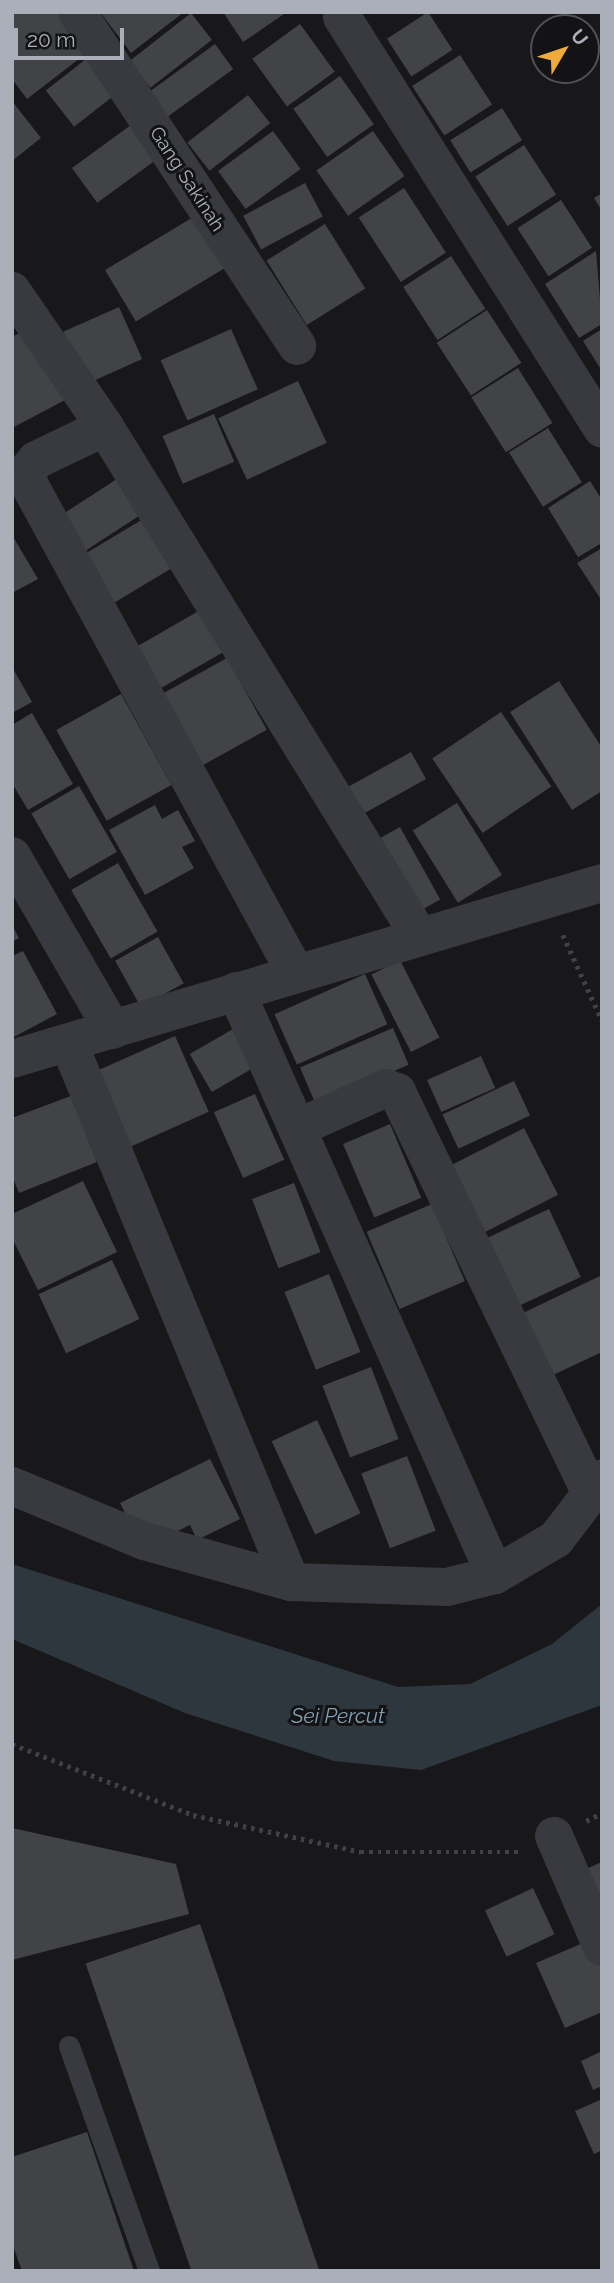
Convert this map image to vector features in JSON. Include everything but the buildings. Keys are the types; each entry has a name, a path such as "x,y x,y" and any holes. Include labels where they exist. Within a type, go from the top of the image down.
{"street":[{"name":"Gang Sakinah","path":"77,12 298,346"},
{"path":"342,17 602,429"},
{"path":"12,291 105,427 418,934"},
{"path":"105,427 36,460 27,471 29,484 296,974"},
{"path":"12,856 113,1030"},
{"path":"12,1059 69,1044 418,934 602,883"},
{"path":"236,991 495,1575"},
{"path":"69,1044 291,1582"},
{"path":"12,1486 144,1541 291,1582 447,1587 495,1575 555,1539 596,1486 397,1092 386,1088 297,1128"},
{"path":"554,1836 602,1947"}],"lane":[{"path":"69,2046 149,2271"}],"path":[{"path":"550,897 602,1020"},
{"path":"12,1744 193,1815 361,1852 513,1856 602,1813"}],"water":[{"name":"Sei Percut","path":"12,1564 398,1687 470,1684 552,1644 602,1604 602,1705 421,1770 334,1761 185,1713 12,1639"}]}
